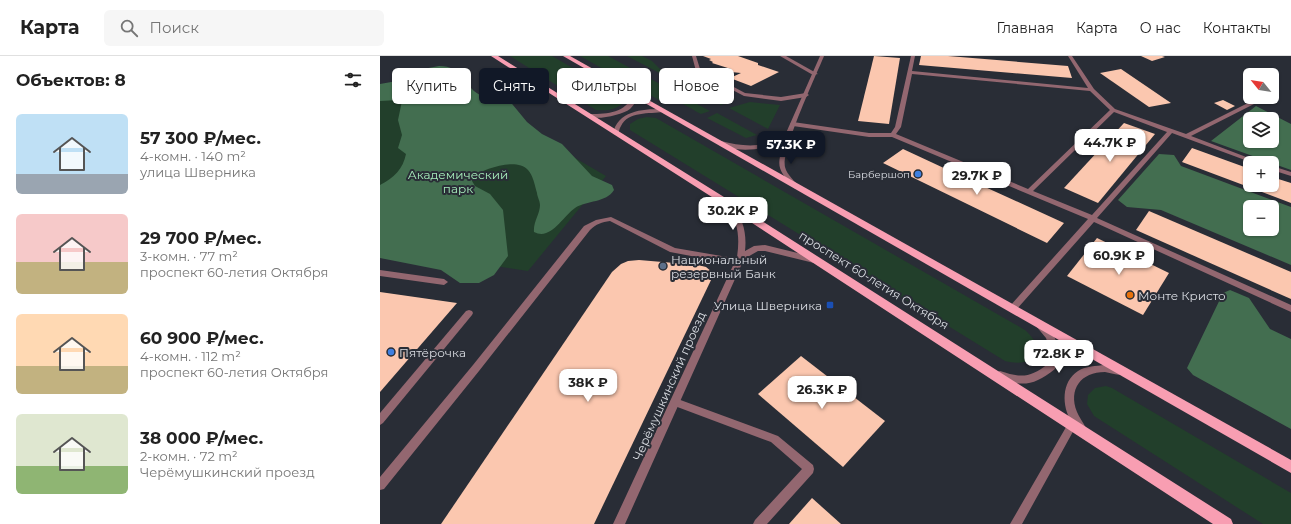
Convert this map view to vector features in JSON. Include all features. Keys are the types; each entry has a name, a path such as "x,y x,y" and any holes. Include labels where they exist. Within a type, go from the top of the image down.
{"main road":[{"name":"проспект 60-летия Октября","path":"494,56 995,374 1226,524"},
{"name":"проспект 60-летия Октября","path":"566,56 587,68"},
{"name":"проспект 60-летия Октября","path":"649,104 1013,308 1291,468"}],"street":[{"path":"694,56 698,70 744,94 781,99 806,95"},
{"path":"782,56 815,74"},
{"path":"797,187 786,175 782,167 782,160 789,134 822,56"},
{"path":"893,135 898,127 913,56"},
{"path":"1070,56 1092,90 1112,110 1243,157"},
{"path":"910,72 1092,90"},
{"path":"590,116 606,115 622,111 631,104"},
{"path":"1185,137 1250,104"},
{"path":"1029,191 1112,110"},
{"path":"616,134 616,128 625,118 642,112 661,111"},
{"path":"793,124 869,134 893,135 1094,219 1291,309"},
{"path":"1013,308 1170,132"},
{"path":"717,142 734,147 748,148 775,144 789,134"},
{"path":"1279,170 1291,174"},
{"name":"Черёмушкинский проезд","path":"619,524 740,260 743,243 742,228 738,215 729,204"},
{"path":"380,485 592,223 599,220 611,219 673,250 740,260 750,252 764,248 781,250 818,261"},
{"path":"380,273 444,282"},
{"path":"380,420 469,313"},
{"name":"проспект 60-летия Октября","path":"995,374 1017,380 1038,378 1052,366 1055,350 1047,333 1032,319"},
{"name":"проспект 60-летия Октября","path":"1086,433 1076,421 1070,408 1068,396 1070,385 1077,377 1086,371 1098,368 1111,369 1124,373"},
{"path":"675,402 774,439 809,469 759,524"},
{"path":"1016,524 1072,425"}],"green space":[{"path":"510,56 552,56 573,68 557,68 557,86 549,80 549,68 529,68"},
{"path":"580,56 608,56 630,68 602,68"},
{"path":"627,56 642,56 652,61 659,68 659,73"},
{"name":"Академический парк","path":"439,66 450,68 428,68"},
{"path":"651,79 659,84 659,100 651,96"},
{"name":"Академический парк","path":"392,82 392,100 380,101 380,84"},
{"name":"Академический парк","path":"392,84 392,104 471,104 471,98 479,102 479,104 482,104 606,176 528,271 380,249 380,85"},
{"name":"Академический парк","path":"471,88 479,94 479,104 512,104 527,122 542,134 562,144 592,176 612,185 614,190 606,197 580,205 570,212 551,230 540,234 534,232 540,203 534,181 528,170 523,166 516,164 508,164 492,168 472,177 472,181 475,186 490,194 503,210 508,256 494,275 479,283 460,283 441,270 380,258 380,185 390,179 400,169 406,154 398,148 402,135 398,120 401,104 471,104"},
{"path":"750,102 780,105 768,129 729,108"},
{"path":"586,104 622,104 611,109 596,110"},
{"path":"682,104 697,104 710,111 701,114"},
{"path":"1256,106 1268,112 1248,112"},
{"path":"717,113 757,135 746,138 707,118"},
{"path":"1243,116 1243,148 1279,148 1279,118 1291,124 1291,170 1279,166 1279,156 1252,156 1211,141"},
{"path":"647,117 656,118 1025,330 1036,345 1037,351 1034,356 1030,360 1023,362 1015,363 1005,361 630,130 630,124 638,119"},
{"path":"1159,154 1174,155 1181,166 1243,189 1243,192 1251,192 1272,200 1243,200 1243,236 1279,236 1279,203 1291,207 1291,265 1161,210 1127,207 1118,200"},
{"path":"1230,290 1249,298 1270,329 1291,339 1291,429 1193,375 1187,368 1223,293"},
{"path":"1106,386 1112,388 1291,493 1291,524 1263,524 1094,416 1087,404 1088,395 1095,388"}],"building":[{"path":"703,56 738,56 779,72 751,86 734,80 734,76 741,73 734,72 734,68 728,68 712,63 713,62 709,60 711,59"},
{"path":"874,56 900,58 889,124 858,121"},
{"path":"921,56 948,56 1068,66 1072,78 919,65"},
{"path":"1141,56 1162,56 1165,57 1152,61"},
{"path":"1121,69 1171,103 1149,107 1100,73"},
{"path":"1223,100 1235,106 1227,110 1214,103"},
{"path":"1124,123 1155,134 1098,203 1064,188"},
{"path":"1192,148 1243,166 1243,185 1182,162"},
{"path":"903,149 1064,223 1047,243 883,163"},
{"path":"1279,179 1291,183 1291,203 1262,192 1279,192"},
{"path":"1149,211 1291,272 1291,299 1136,230"},
{"name":"Монте Кристо","path":"1097,238 1169,273 1143,315 1067,276"},
{"path":"639,260 698,265 706,267 712,272 712,278 594,524 441,524 612,272 621,264 628,261"},
{"path":"380,292 457,303 380,392"},
{"path":"801,356 885,421 843,467 758,394"},
{"path":"812,498 841,524 789,524"}],"place":[{"name":"Барбершоп","path":"918,174"},
{"name":"Национальный резервный Банк","path":"663,266"},
{"name":"Монте Кристо","path":"1130,295"},
{"name":"Улица Шверника","path":"830,305"},
{"name":"Пятёрочка","path":"391,352"}]}
